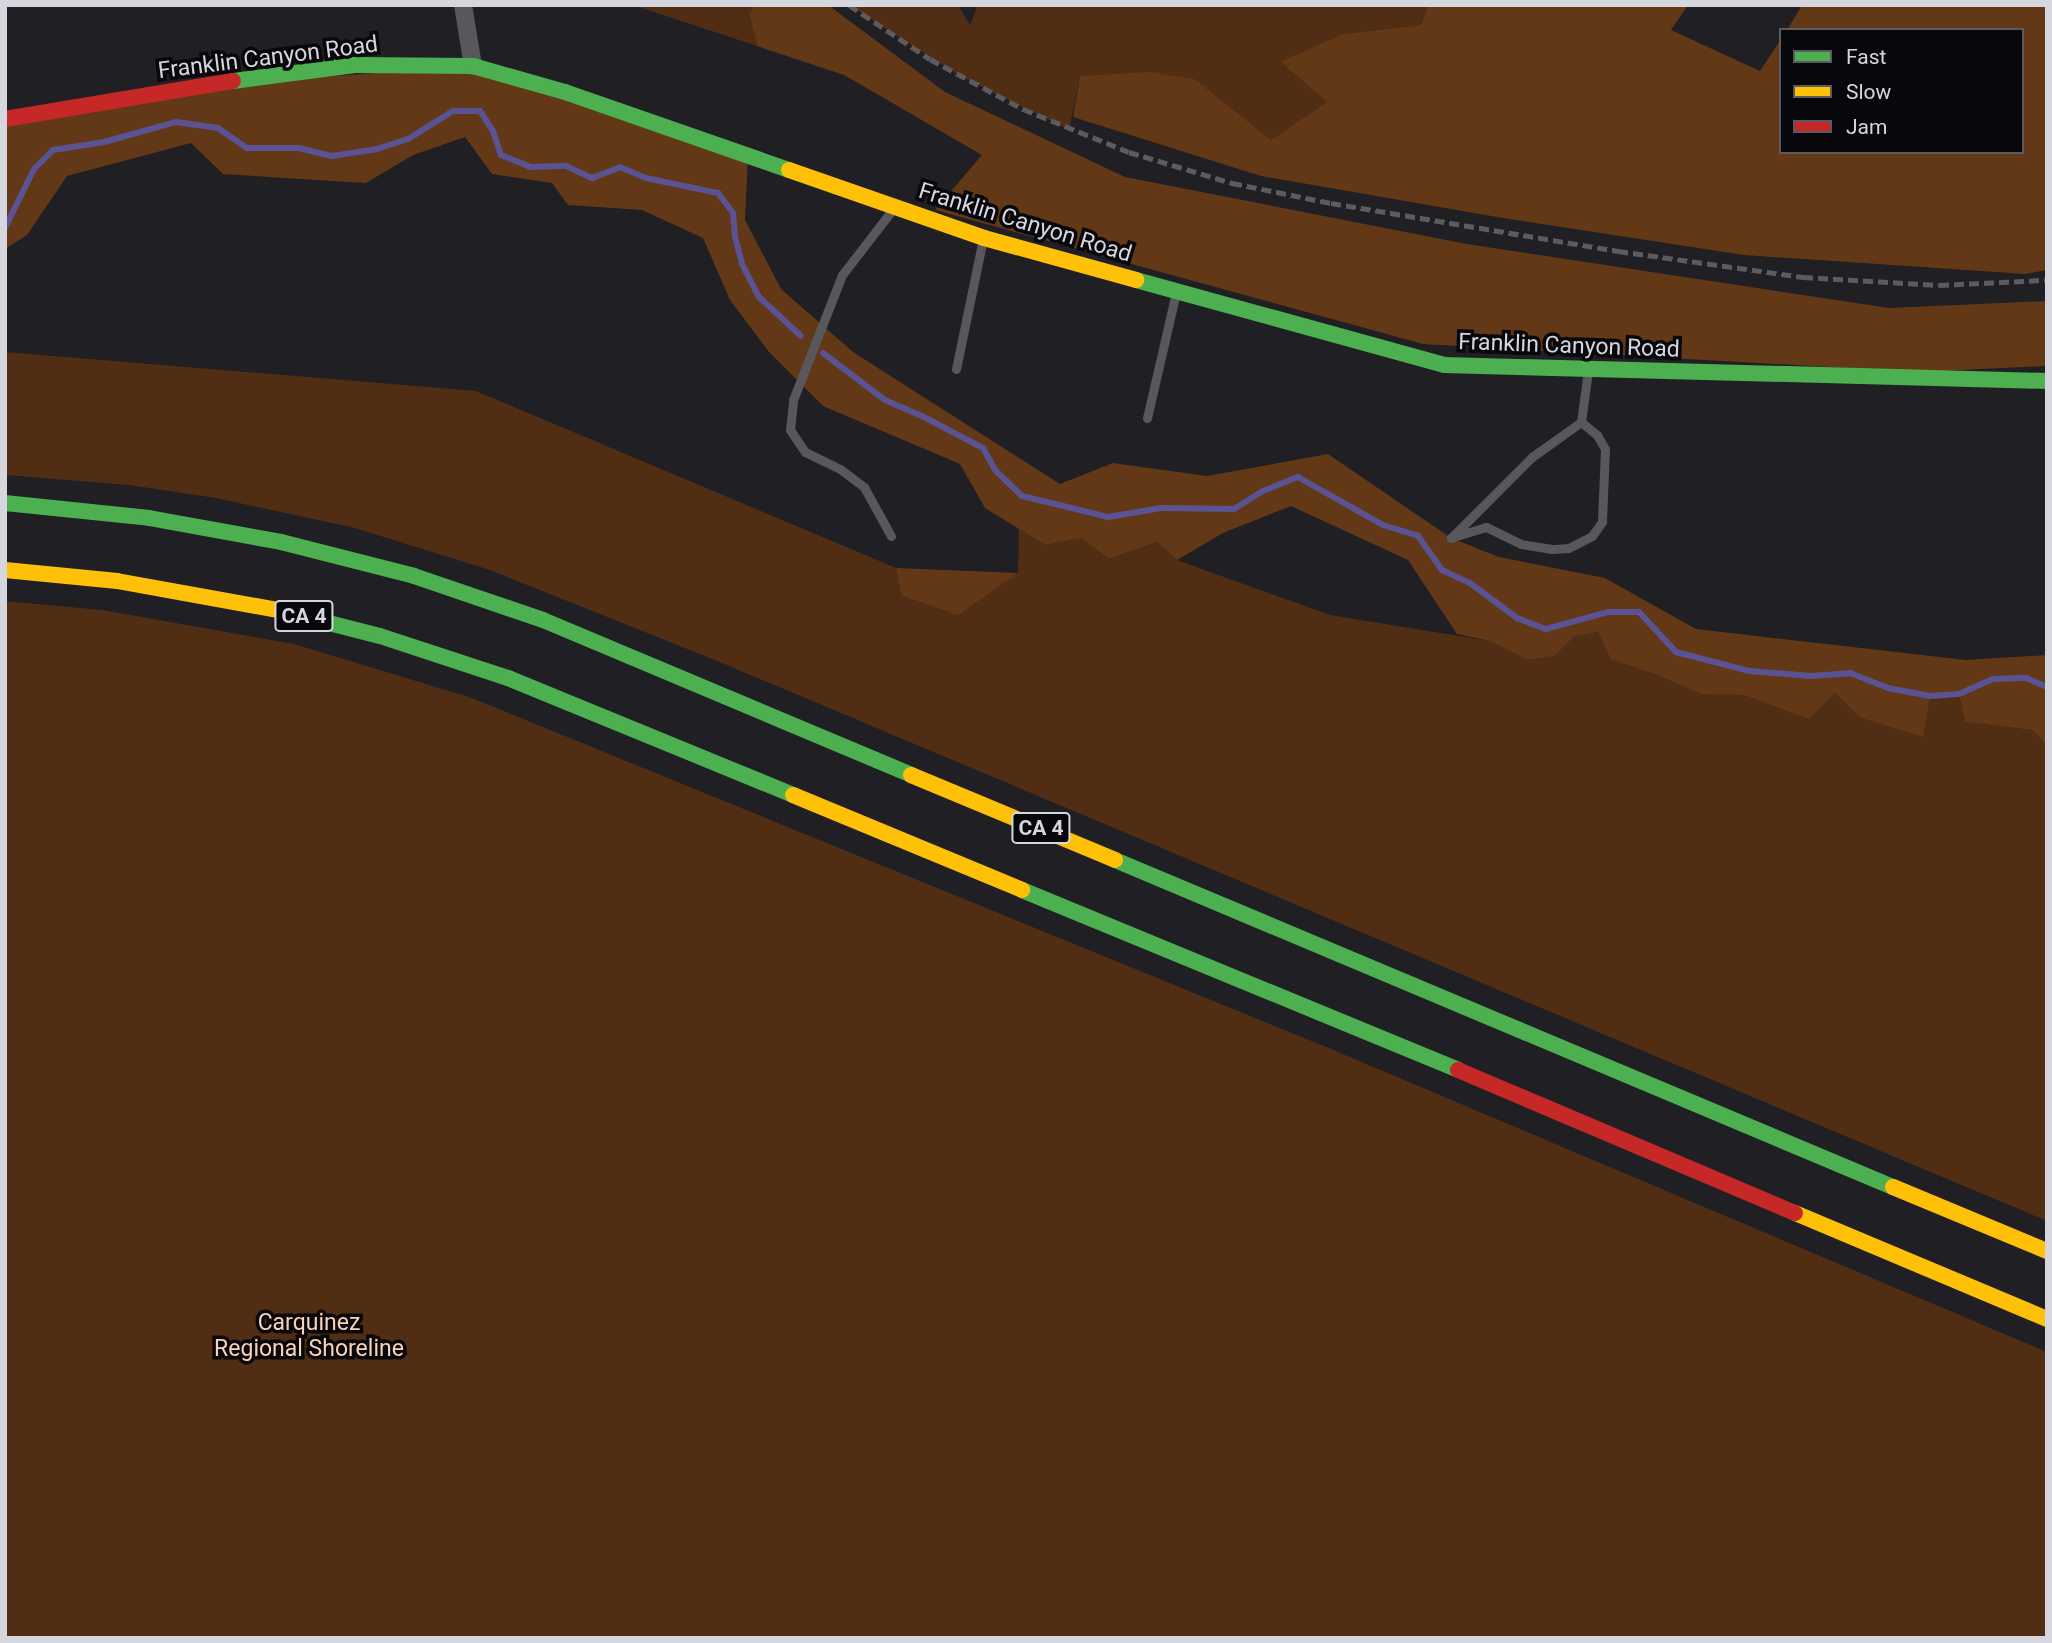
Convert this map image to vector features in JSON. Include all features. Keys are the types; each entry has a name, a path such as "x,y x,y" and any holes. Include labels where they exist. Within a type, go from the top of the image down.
{"main road":[{"name":"Franklin Canyon Road","path":"5,119 207,85 355,65 472,66 565,92 984,238 1444,365 2047,381"},
{"name":"CA 4","path":"5,503 103,512 238,533 371,564 500,605 654,665 2047,1251"},
{"name":"CA 4","path":"5,570 117,580 249,603 380,636 508,678 1403,1047 2047,1319"}],"street":[{"path":"463,5 472,66"}],"lane":[{"path":"891,536 864,487 805,452 790,430 793,400 842,275 894,208"},
{"path":"956,369 984,238"},
{"path":"1147,418 1176,291"},
{"path":"1581,422 1597,435 1605,449 1602,522 1592,537 1568,548 1552,549 1521,544 1486,527 1451,538 1532,457 1581,422 1589,369"}],"green space":[{"path":"633,5 755,5 749,13 757,46"},
{"path":"849,5 958,5 970,25 978,5 1428,5 1421,25 1342,34 1282,62 1328,102 1271,140 1234,111 1080,76 1069,130 960,76"},
{"path":"5,352 476,391 896,568 901,595 1018,573 1019,529 1045,545 1082,538 1109,559 1157,542 1177,560 1330,615 1490,641 1528,660 1555,656 1575,636 1598,632 1658,675 1700,694 1835,693 1859,717 1930,696 1959,694 1965,722 2032,730 2047,745 2047,1221 715,660 490,570 355,528 216,498 129,485 5,475"},
{"name":"Carquinez Regional Shoreline","path":"5,601 102,610 294,644 472,698 1331,1049 2047,1352 2047,1638 5,1638"}],"shaded area":[{"path":"755,5 828,5 945,92 1125,177 1467,244 1889,308 2047,301 2047,366 1917,372 1423,344 935,210 982,155 844,75 757,46 749,13"},
{"path":"1428,5 1688,5 1671,30 1760,71 1779,42 1779,154 2024,154 2024,28 1788,28 1802,5 2047,5 2047,270 2025,274 1744,255 1497,217 1261,176 1073,117 1080,76 1150,72 1194,79 1271,140 1327,102 1281,62 1342,34 1421,25"},
{"path":"473,66 748,156 745,220 781,289 853,352 1060,484 1113,463 1207,476 1328,454 1451,538 1499,557 1605,578 1696,629 1966,660 2047,655 2047,745 2032,730 1965,722 1959,694 1930,696 1923,737 1859,717 1835,693 1809,719 1745,695 1700,694 1658,675 1611,659 1598,632 1575,636 1555,656 1528,660 1490,641 1457,634 1408,560 1291,506 1223,533 1177,560 1157,542 1109,559 1082,538 1045,545 985,508 960,464 823,406 769,352 730,300 703,238 642,210 568,205 552,183 492,174 465,137 413,155 366,183 223,174 191,143 67,176 27,235 5,249 5,119 207,85"},
{"path":"896,568 1018,573 958,615 901,595"}],"waterway":[{"path":"5,228 34,169 53,150 104,142 176,122 218,128 247,148 299,148 332,156 377,149 408,139 453,111 480,111 493,131 501,155 530,167 566,166 592,178 620,167 646,178 718,193 733,213 735,237 742,264 759,297 801,336"},
{"path":"823,353 885,400 983,448 995,470 1022,496 1108,517 1161,508 1234,509 1263,491 1298,477 1383,525 1418,536 1442,570 1470,583 1517,618 1546,629 1608,612 1639,612 1676,652 1749,671 1811,676 1850,673 1888,688 1930,696 1959,694 1993,679 2026,678 2047,687"}],"railway":[{"path":"849,5 930,59 1023,109 1129,152 1232,183 1331,203 1618,251 1803,277 1939,285 2047,280"}],"traffic: fast":[{"path":"233,81 355,65 473,66 565,92 789,170"},
{"path":"1136,280 1444,365 2047,381"},
{"path":"5,503 149,518 281,542 414,576 543,620 911,775"},
{"path":"278,610 380,636 508,678 793,795"},
{"path":"1115,860 1893,1187"},
{"path":"1022,890 1458,1070"}],"traffic: slow":[{"path":"789,170 984,238 1136,280"},
{"path":"5,570 117,581 278,610"},
{"path":"911,775 1115,860"},
{"path":"793,795 1022,890"},
{"path":"1893,1187 2047,1251"},
{"path":"1795,1213 2047,1319"}],"traffic: jam":[{"path":"5,119 233,81"},
{"path":"1458,1070 1795,1213"}]}
